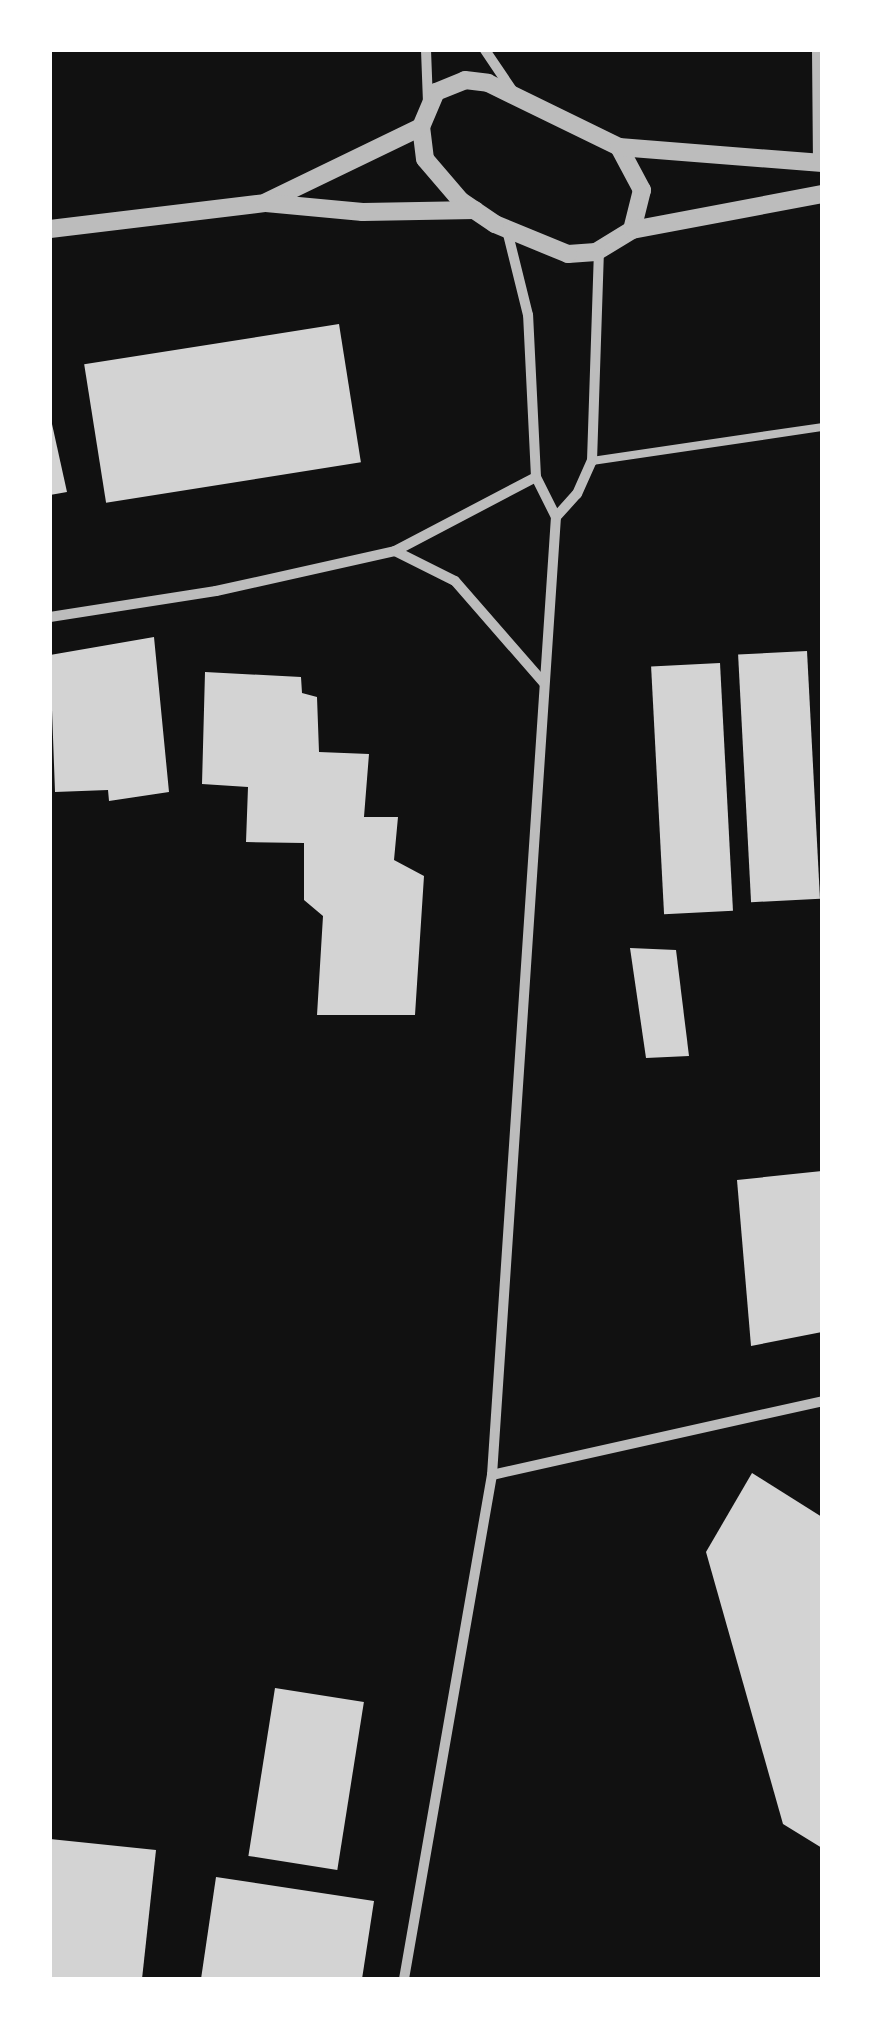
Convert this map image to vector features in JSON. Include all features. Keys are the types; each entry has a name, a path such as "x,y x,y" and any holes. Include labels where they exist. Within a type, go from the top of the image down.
{"street":[{"path":"426,50 428,102 420,127 434,174 475,210 506,229 568,254 599,250 632,230 822,194"},
{"path":"485,50 515,94"},
{"path":"428,102 465,80 515,94 619,146 819,163"},
{"path":"266,203 420,127"},
{"path":"619,146 642,190 632,230"},
{"path":"50,229 266,203 364,212 475,210"},
{"path":"404,1979 492,1475 556,517 536,477 528,315 506,229"},
{"path":"556,517 577,494 592,461 599,250"},
{"path":"50,617 216,590 395,551 536,477"},
{"path":"395,551 455,581 544,682"},
{"path":"492,1475 822,1400"}],"lane":[{"path":"816,50 819,163"},
{"path":"592,461 822,428"}],"building":[{"path":"339,324 361,462 106,503 84,364"},
{"path":"50,415 67,492 50,495"},
{"path":"154,637 169,792 109,801 108,790 55,792 50,655"},
{"path":"807,651 820,899 751,902 738,655"},
{"path":"720,663 733,911 664,914 651,667"},
{"path":"205,672 301,677 302,693 317,697 319,752 369,754 364,817 398,817 394,860 424,876 415,1015 317,1015 323,916 304,900 304,843 246,842 248,787 202,784"},
{"path":"630,948 676,950 689,1056 646,1058"},
{"path":"822,1171 822,1332 751,1346 737,1180"},
{"path":"752,1473 822,1517 822,1848 783,1824 706,1552"},
{"path":"275,1688 364,1702 337,1870 248,1856"},
{"path":"50,1839 156,1850 142,1979 50,1979"},
{"path":"216,1877 374,1901 362,1979 201,1979"}]}
